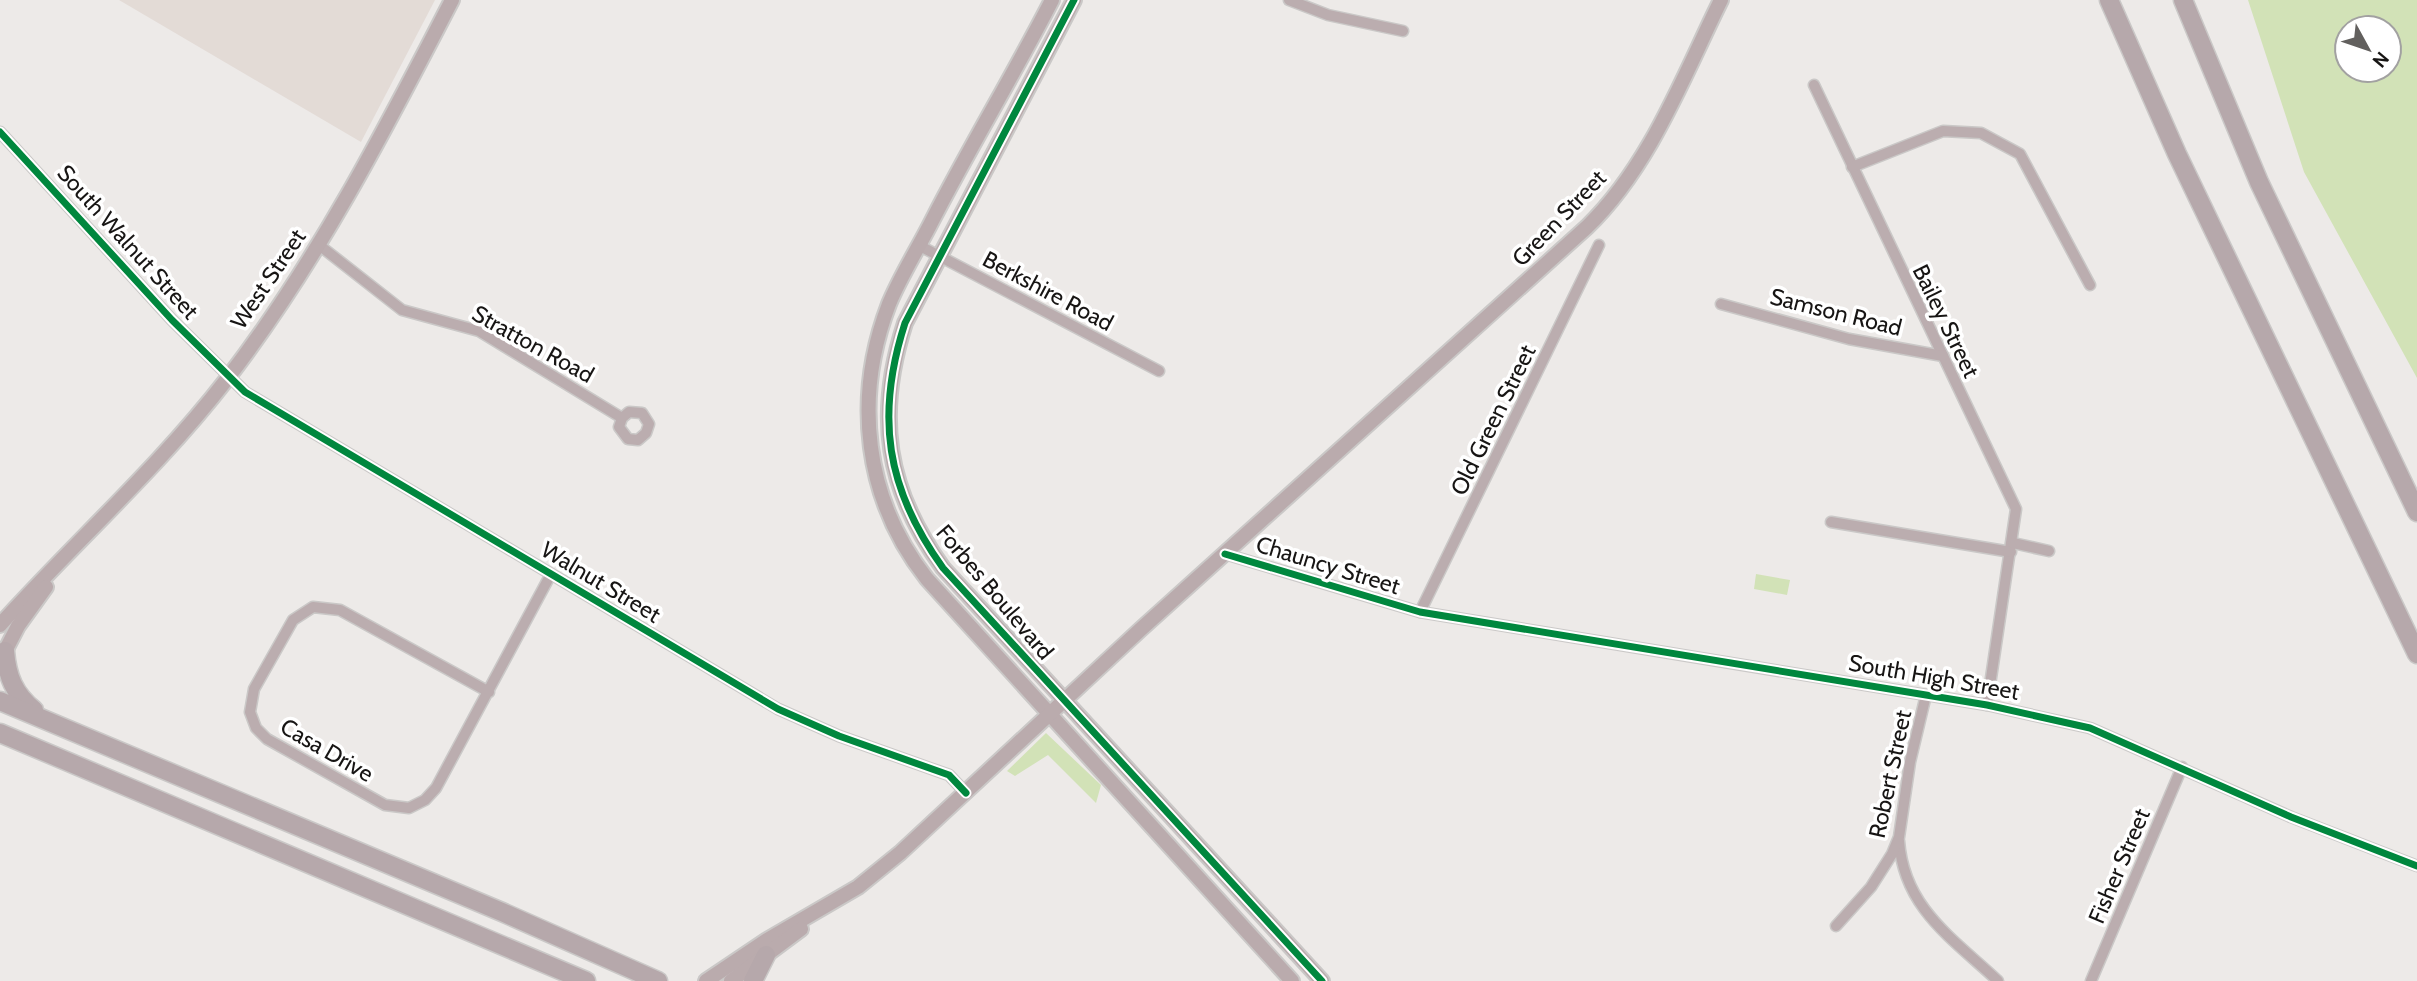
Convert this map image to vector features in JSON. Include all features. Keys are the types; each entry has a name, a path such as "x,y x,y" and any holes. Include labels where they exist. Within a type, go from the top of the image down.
{"highway":[{"path":"2109,0 2168,135 2417,654"},
{"path":"2183,0 2250,161 2417,512"},
{"path":"3,656 8,675 21,700 47,721"},
{"path":"0,701 502,912 658,981"},
{"path":"0,733 586,981"},
{"path":"753,981 766,955"}],"street":[{"name":"West Street","path":"0,625 184,430 228,377 319,244 400,103 452,0"},
{"name":"Forbes Boulevard","path":"1052,0 987,114 890,302 870,366 867,411 874,473 898,535 920,570 1292,981"},
{"name":"Forbes Boulevard","path":"1074,0 938,255 905,323 890,375 888,432 895,472 919,532 943,568 1322,981"},
{"path":"1289,0 1328,15 1402,30"},
{"name":"Green Street","path":"1465,340 1587,227 1622,188 1665,114 1721,0"},
{"name":"Bailey Street","path":"1814,85 2013,496 2016,509 2012,547 1987,705"},
{"path":"1852,167 1943,131 1981,133 2020,154 2090,285"},
{"name":"South Walnut Street","path":"0,132 228,377"},
{"name":"Stratton Road","path":"319,244 401,310 479,331 622,418"},
{"name":"Old Green Street","path":"1420,612 1599,245"},
{"name":"Berkshire Road","path":"920,246 1159,371"},
{"name":"Samson Road","path":"1721,304 1849,340 1943,356"},
{"name":"Chauncy Street","path":"731,981 880,870 1225,554 1465,340"},
{"name":"Walnut Street","path":"228,377 256,399 778,709 839,736 949,775 967,793"},
{"path":"1831,522 2049,551"},
{"name":"West Street","path":"3,656 18,626 74,549"},
{"name":"Chauncy Street","path":"1225,554 1420,612"},
{"name":"Casa Drive","path":"489,692 349,614 320,606 305,610 287,628 257,681 250,712 256,727 267,739 385,805 401,809 418,805 436,788 489,692 551,575"},
{"name":"South High Street","path":"1420,612 1987,705 2090,728 2291,817 2417,866"},
{"name":"Robert Street","path":"1836,926 1883,870 1899,837 1910,762 1926,695"},
{"name":"Fisher Street","path":"2091,981 2182,767"},
{"path":"1899,837 1905,880 1925,912 1998,981"},
{"name":"Chauncy Street","path":"706,981 766,940 827,908"}],"shaded area":[{"path":"119,0 435,0 361,142"}],"green space":[{"path":"2248,0 2417,0 2417,378 2304,172"},
{"path":"1756,574 1790,580 1787,595 1754,589"},
{"path":"1046,733 1101,785 1096,803 1048,755 1015,776 1007,771"}],"cycle path":[{"path":"1074,0 905,323 890,389 891,451 898,480 924,539 943,568 1322,981"},
{"path":"0,132 172,320 245,392 778,709 839,736 949,775 966,793"},
{"path":"1225,554 1420,612 1987,705 2090,728 2291,817 2417,866"}]}
